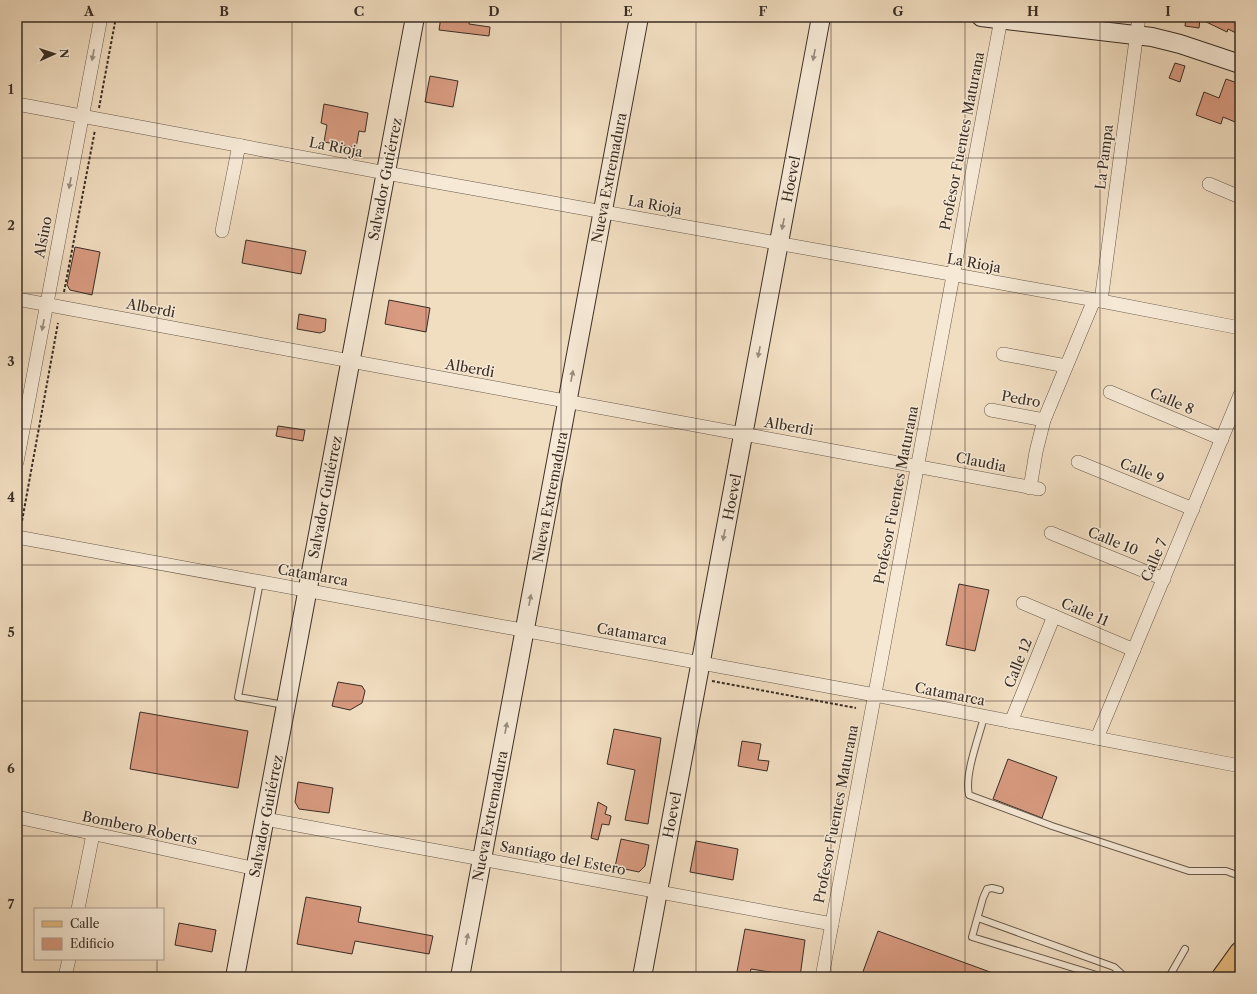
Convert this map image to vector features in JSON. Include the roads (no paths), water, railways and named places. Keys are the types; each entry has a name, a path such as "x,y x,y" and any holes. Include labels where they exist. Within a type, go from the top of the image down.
{"main road":[{"path":"1222,977 1240,952"}],"street":[{"name":"Alsino","path":"17,462 101,17"},
{"name":"Salvador Gutiérrez","path":"236,977 415,17"},
{"name":"Nueva Extremadura","path":"460,977 639,17"},
{"name":"Hoevel","path":"642,977 821,17"},
{"path":"981,17 1069,22 1180,44 1240,64"},
{"name":"La Pampa","path":"1034,488 1036,452 1044,420 1066,366 1098,301 1139,17"},
{"name":"Profesor Fuentes Maturana","path":"822,977 1001,19"},
{"name":"La Rioja","path":"17,104 386,173 1098,301 1240,328"},
{"path":"222,231 239,145"},
{"path":"1209,184 1240,197"},
{"name":"Alberdi","path":"17,299 917,466"},
{"path":"1003,354 1066,366"},
{"name":"Calle 8","path":"1110,392 1222,439"},
{"name":"Calle 7","path":"1098,738 1222,439 1237,411 1240,395"},
{"name":"Pedro","path":"991,410 1044,420"},
{"name":"Calle 9","path":"1078,462 1193,509"},
{"name":"Claudia","path":"917,466 1034,488"},
{"name":"Calle 10","path":"1051,533 1164,579"},
{"name":"Catamarca","path":"17,536 875,695 1240,766"},
{"name":"Calle 11","path":"1023,604 1134,650"},
{"name":"Calle 12","path":"1011,722 1054,616"},
{"name":"Bombero Roberts","path":"17,817 256,869"},
{"name":"Santiago del Estero","path":"265,819 832,924"},
{"path":"78,908 92,834"},
{"path":"65,977 69,960"}],"lane":[{"path":"260,582 238,697 286,706"},
{"path":"984,717 968,777 967,788 969,795 1052,826 1188,870 1226,871 1240,876"},
{"path":"1000,890 992,888 988,889 983,898 972,937 1103,977"},
{"path":"978,918 1114,968 1124,977"},
{"path":"1169,977 1185,949"}]}
